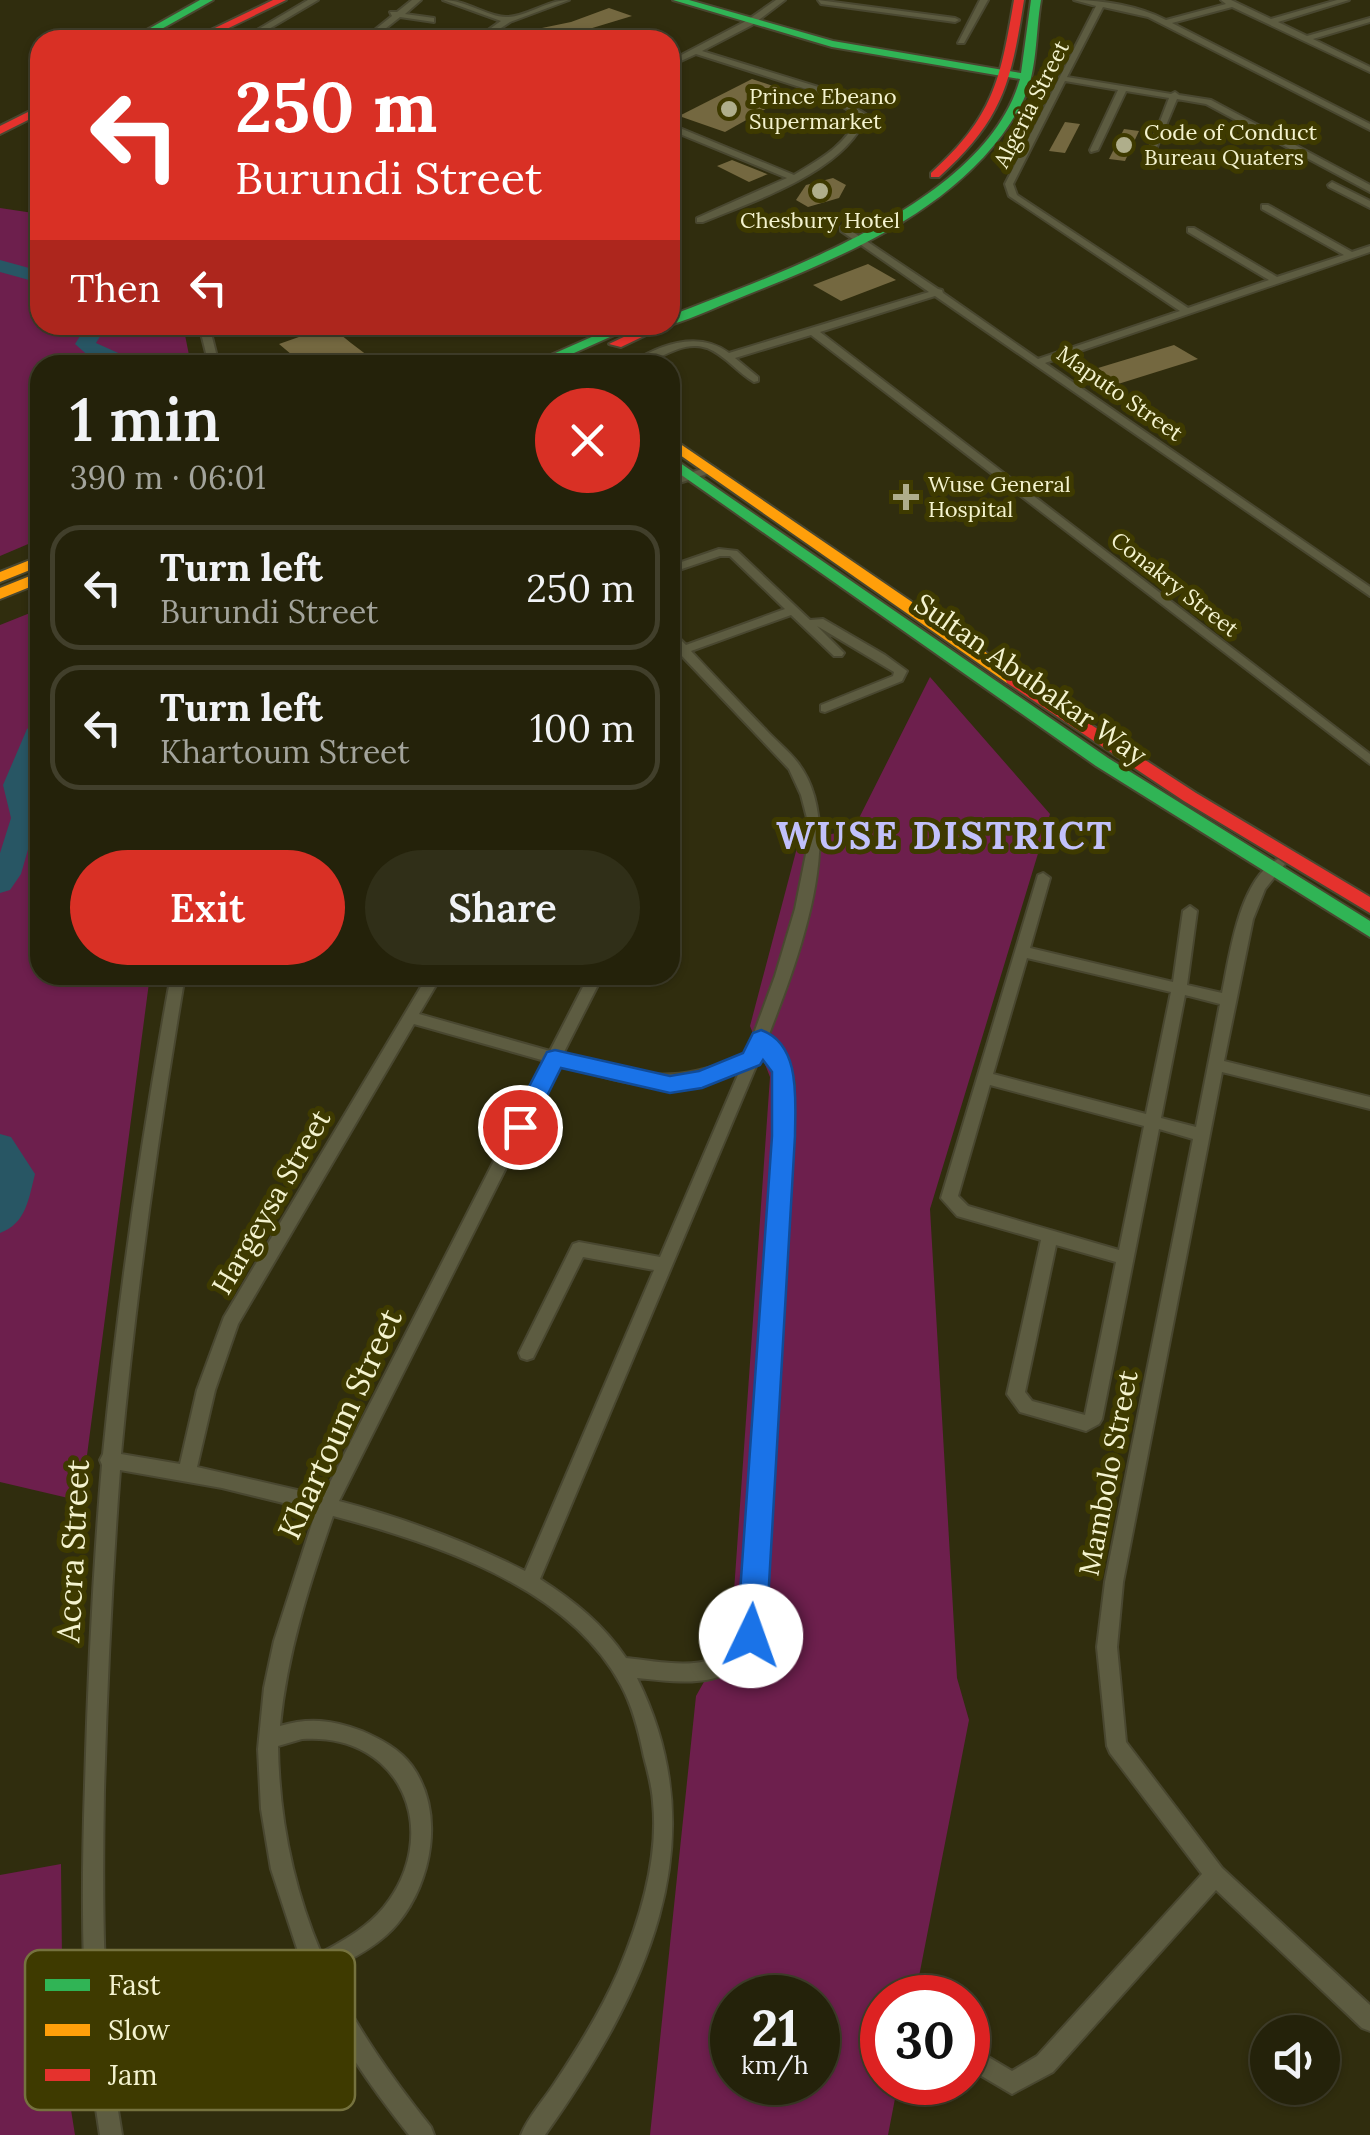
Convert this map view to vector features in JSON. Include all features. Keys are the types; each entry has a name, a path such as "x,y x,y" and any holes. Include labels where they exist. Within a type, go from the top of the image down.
{"main road":[{"path":"130,30 178,0"},
{"path":"152,30 208,0"},
{"path":"186,30 241,0"},
{"path":"216,30 281,0"},
{"path":"678,0 753,21 1019,73"},
{"path":"702,0 753,21"},
{"path":"1019,0 1019,73"},
{"path":"680,316 935,192 968,166 1003,128 1036,0"},
{"path":"0,112 30,96"},
{"path":"0,131 30,114"},
{"path":"680,304 851,233"},
{"path":"564,355 608,335"},
{"path":"592,355 637,335"},
{"name":"Sultan Abubakar Way","path":"680,451 702,472 1018,705 1268,872 1370,930"},
{"name":"Sultan Abubakar Way","path":"680,464 702,472 1285,858 1370,906"},
{"path":"0,578 30,572"},
{"path":"0,594 30,575"}],"street":[{"path":"262,30 314,0"},
{"path":"376,30 417,0"},
{"path":"447,0 507,20"},
{"path":"492,30 507,20 564,0"},
{"path":"680,59 753,21 781,0"},
{"path":"961,41 984,0"},
{"path":"1078,0 1166,23 1370,127"},
{"path":"1271,22 1345,0"},
{"path":"820,2 844,2 956,20"},
{"path":"1166,23 1229,2 1369,68"},
{"name":"Algeria Street","path":"1101,3 1010,184 1012,196 1187,311"},
{"path":"1328,4 1366,21"},
{"path":"477,10 488,5"},
{"path":"393,14 430,20"},
{"path":"1306,39 1366,21"},
{"path":"694,52 826,92 862,114 862,126 850,139 794,178 700,220"},
{"path":"1064,79 1175,94 1218,107 1370,189"},
{"path":"1094,150 1124,86"},
{"path":"1147,161 1175,94"},
{"path":"680,131 794,178"},
{"path":"1332,184 1370,205"},
{"path":"1265,207 1351,255"},
{"path":"1191,230 1275,280"},
{"name":"Maputo Street","path":"851,233 1370,592"},
{"path":"1040,361 1370,248"},
{"path":"728,357 939,292"},
{"name":"Conakry Street","path":"812,331 1370,760"},
{"path":"659,355 697,341 714,344 754,379"},
{"path":"680,480 702,472"},
{"path":"680,567 726,551 838,653"},
{"path":"680,652 792,611"},
{"path":"807,624 819,622 852,645 870,648 901,671 898,678 825,708"},
{"path":"528,1583 761,1038 811,866 814,826 808,794 794,767 680,656"},
{"name":"Mambolo Street","path":"1285,858 1268,872 1250,905 1228,1000 1114,1582 1107,1646 1117,1746 1215,1875 1370,2020"},
{"path":"1043,878 949,1198 963,1210 1124,1258"},
{"path":"1050,1236 1016,1394 1026,1407 1078,1423 1093,1419 1179,989 1190,911"},
{"path":"1021,951 1228,1000"},
{"name":"Accra Street","path":"94,1950 97,1643 109,1460 142,1189 176,985"},
{"name":"Hargeysa Street","path":"187,1471 206,1390 230,1322 428,985"},
{"name":"Khartoum Street","path":"309,1950 272,1820 270,1739 274,1691 296,1594 327,1506 591,985"},
{"path":"409,1017 555,1058 670,1084 702,1079 752,1059"},
{"path":"624,1667 720,1669 746,1652 751,1636 786,1084 784,1071 761,1038"},
{"path":"1217,1065 1370,1104"},
{"path":"986,1078 1203,1136"},
{"path":"527,1354 579,1249 665,1265"},
{"path":"109,1460 187,1471 327,1506 457,1550 528,1583 580,1618 624,1667 650,1732 664,1810 657,1893 626,1980 571,2082 532,2135"},
{"path":"270,1739 308,1729 346,1734 388,1752 413,1782 425,1822 417,1868 397,1907 368,1938 346,1950"},
{"path":"990,2070 1012,2083 1045,2064 1215,1875"},
{"name":"Khartoum Street","path":"355,2044 423,2135"},
{"name":"Accra Street","path":"108,2110 111,2135"}],"shaded area":[{"path":"0,208 30,212 30,335 185,335 189,355 30,355 30,543 0,556"},
{"path":"30,613 30,985 149,985 81,1501 0,1482 0,625"},
{"path":"930,677 1050,814 930,1209 957,1678 969,1720 919,1975 860,1975 860,2105 894,2105 888,2135 650,2135 696,1696 731,1634 770,1077 750,1026 799,840 853,830"},
{"path":"61,1864 62,1950 25,1950 25,2110 71,2110 75,2135 0,2135 0,1875"}],"building":[{"path":"609,8 632,16 586,30 537,29"},
{"name":"Prince Ebeano Supermarket","path":"752,79 794,93 725,132 680,115"},
{"name":"Code of Conduct Bureau Quaters","path":"1065,122 1080,124 1065,153 1049,151"},
{"name":"Code of Conduct Bureau Quaters","path":"1124,129 1139,131 1125,161 1109,159"},
{"path":"732,160 768,174 749,182 717,166"},
{"name":"Chesbury Hotel","path":"833,178 846,185 839,198 808,207 796,200 806,185"},
{"path":"868,264 896,280 841,301 813,285"},
{"path":"304,335 342,335 367,355 292,355 279,344"},
{"path":"1174,345 1198,359 1118,384 1098,368"}],"waterway":[{"path":"0,266 30,274"},
{"path":"91,335 85,344 99,355"},
{"path":"0,883 7,874 24,818 16,785 30,752"},
{"path":"0,1146 19,1174 10,1208 0,1220"}],"traffic: fast":[{"path":"152,30 208,0"},
{"path":"678,0 832,44 1022,76"},
{"path":"680,317 862,238 910,211 953,180 989,145 1016,105 1028,67 1036,0"},
{"path":"559,355 606,335"},
{"path":"680,467 1102,762 1370,930"}],"traffic: slow":[{"path":"680,448 1013,679"},
{"path":"0,577 30,565"},
{"path":"0,594 30,581"}],"traffic: jam":[{"path":"216,30 281,0"},
{"path":"935,175 975,135 998,98 1019,0"},
{"path":"0,131 30,114"},
{"path":"616,344 637,335"},
{"path":"1013,679 1190,797 1370,906"}],"place":[{"name":"Prince Ebeano Supermarket","path":"729,109"},
{"name":"Code of Conduct Bureau Quaters","path":"1124,145"},
{"name":"Chesbury Hotel","path":"820,191"},
{"name":"Wuse General Hospital","path":"906,497"}],"district":[{"name":"WUSE DISTRICT","path":"945,836"}],"route":[{"path":"520,1127 555,1058 635,1080 670,1084 702,1079 752,1059 761,1038 784,1071 784,1136 751,1636"}]}
